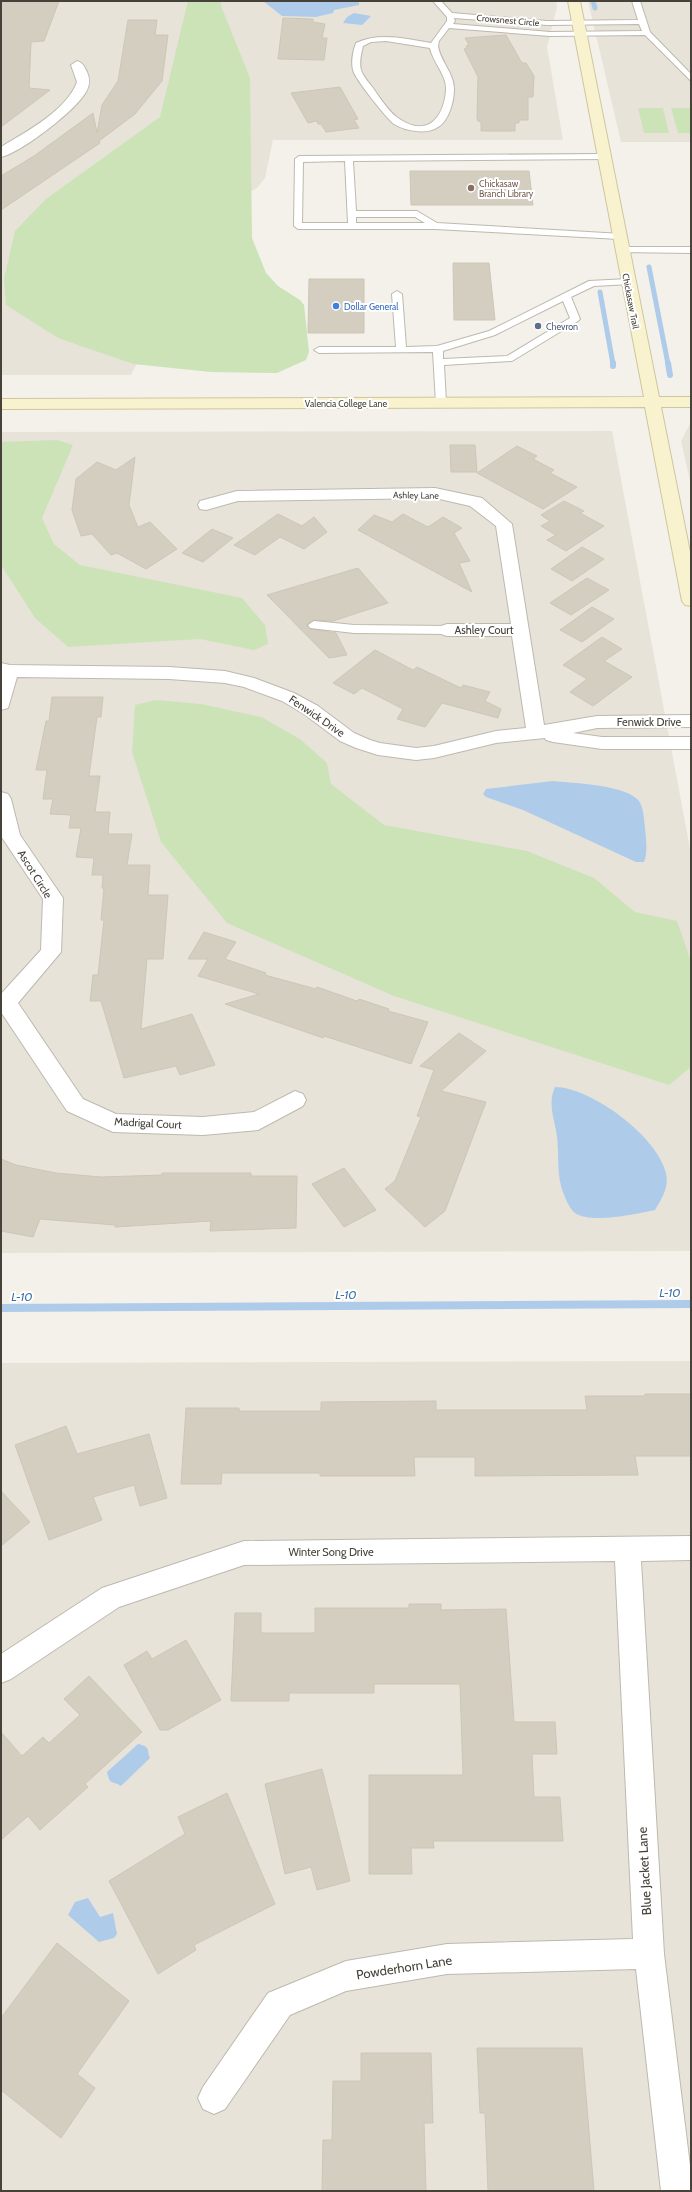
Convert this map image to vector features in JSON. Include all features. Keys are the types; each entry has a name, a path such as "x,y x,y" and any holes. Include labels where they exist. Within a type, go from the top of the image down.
{"street":[{"name":"Chickasaw Trail","path":"574,1 691,601"},
{"path":"1,153 19,142 67,107 79,93 83,81 77,65"},
{"path":"1,137 19,142"},
{"name":"Valencia College Lane","path":"1,404 691,402"},
{"name":"Ashley Lane","path":"206,506 237,496 435,494 476,502 504,524 536,733"},
{"name":"Ashley Court","path":"447,630 521,630"},
{"path":"1,704 6,670"},
{"name":"Fenwick Drive","path":"6,670 169,673 225,677 248,682 288,697 311,710 347,737 378,749 398,752 434,752 496,737 536,733 597,722 691,721"},
{"name":"Fenwick Drive","path":"536,733 602,743 691,743"},
{"name":"Ascot Circle","path":"1,799 11,836 53,898 51,952 4,1003"},
{"name":"Madrigal Court","path":"4,1003 75,1105 113,1123 203,1126 258,1121 295,1100"},
{"name":"Winter Song Drive","path":"1,1670 111,1597 244,1553 691,1548"},
{"name":"Blue Jacket Lane","path":"627,1549 649,1954 678,2191"},
{"name":"Powderhorn Lane","path":"214,2098 279,2004 346,1976 447,1959 649,1954"}],"lane":[{"path":"434,46 386,39 370,40 359,45 356,59 357,71 388,112 397,122 404,126 416,129 429,128 435,126 443,118 449,85 435,52 434,46 435,41 451,21 450,15 437,1"},
{"path":"636,1 647,33 691,80"},
{"name":"Crowsnest Circle","path":"450,15 492,18 579,28"},
{"path":"487,28 492,18"},
{"path":"579,28 642,22"},
{"name":"Crowsnest Circle","path":"448,26 487,28 532,33 579,28"},
{"path":"579,28 647,33"},
{"path":"604,157 299,159 298,226 435,226 619,236"},
{"path":"349,159 352,226"},
{"path":"352,214 418,214 435,226"},
{"path":"622,250 691,250"},
{"path":"319,350 438,349 492,334 592,283 628,282"},
{"path":"397,294 401,350"},
{"path":"438,362 509,359 575,319 565,296"},
{"path":"438,349 441,403"},
{"path":"314,625 354,629 447,630"}],"shaded area":[{"path":"1,1 556,1 557,7 547,47 563,140 273,140 265,178 257,188 242,196 147,344 131,375 1,375"},
{"path":"588,1 691,1 691,142 621,142"},
{"path":"691,422 691,485 681,441"},
{"path":"612,431 691,854 691,1251 1,1253 1,432"},
{"path":"691,1361 691,2191 1,2191 1,1363"}],"green space":[{"path":"188,1 221,1 221,6 250,78 252,238 266,273 278,286 300,300 304,305 309,352 306,360 277,373 211,372 133,364 58,338 6,305 4,279 15,231 46,199 160,117"},
{"path":"638,108 663,108 669,133 644,133"},
{"path":"671,108 691,108 691,133 678,133"},
{"path":"57,440 73,445 42,518 54,544 80,565 242,598 265,625 268,644 254,650 200,639 68,647 35,618 1,565 1,442"},
{"path":"155,700 201,704 261,717 300,739 327,763 331,784 384,825 527,851 594,878 635,912 677,921 691,961 691,1067 669,1085 394,996 227,923 161,842 132,752 135,705"}],"water":[{"path":"263,1 359,1 359,5 334,10 333,13 316,17 282,16"},
{"path":"354,13 371,16 362,25 343,23 347,17"},
{"path":"553,781 612,788 624,791 639,801 643,811 646,837 644,862 636,862 523,810 486,797 483,794 486,789"},
{"path":"555,1087 570,1089 586,1095 604,1105 621,1116 650,1144 660,1159 667,1178 666,1188 655,1210 626,1216 591,1218 575,1213 568,1205 561,1186 557,1137 552,1112 552,1100"},
{"path":"138,1744 145,1746 148,1749 150,1758 121,1786 110,1781 107,1772"},
{"path":"88,1898 100,1917 113,1913 117,1934 114,1938 99,1942 68,1915 75,1902"}],"building":[{"path":"1,1 59,1 44,41 31,42 29,88 50,90 1,127"},
{"path":"283,18 313,19 313,22 325,24 322,38 327,38 324,60 278,59"},
{"path":"128,20 157,20 155,35 168,35 162,81 135,114 99,141 100,143 1,210 1,176 34,156 93,113 97,133 102,105 118,81"},
{"path":"506,35 522,63 526,63 534,76 533,97 528,97 528,120 519,120 519,123 515,123 515,131 481,131 481,122 478,121 477,118 478,77 464,49 469,45 465,38"},
{"path":"340,87 358,119 354,120 359,128 326,132 317,121 308,123 291,93"},
{"name":"Chickasaw Branch Library","path":"410,171 529,171 533,205 411,205"},
{"path":"453,263 489,263 495,320 454,320"},
{"name":"Dollar General","path":"309,279 364,279 364,333 308,333"},
{"path":"450,445 475,445 477,472 451,472"},
{"path":"517,446 537,456 533,459 554,470 550,473 577,487 543,509 477,473"},
{"path":"135,457 129,505 138,527 150,522 177,549 146,569 117,553 111,555 92,534 81,536 72,510 76,479 97,462 116,470"},
{"path":"564,501 584,511 580,513 604,526 566,551 547,540 556,535 541,526 550,521 541,515"},
{"path":"278,514 302,526 314,517 327,532 304,549 280,537 255,555 234,545"},
{"path":"403,514 428,527 443,517 462,528 454,533 470,561 459,563 472,592 358,530 374,515 392,522"},
{"path":"212,529 233,538 203,562 182,553"},
{"path":"582,547 604,559 572,581 551,569"},
{"path":"358,568 388,603 333,621 314,620 307,625 310,629 336,633 347,655 329,658 267,595"},
{"path":"587,578 609,590 571,615 550,603"},
{"path":"592,607 614,619 582,642 560,630"},
{"path":"602,637 622,649 604,661 632,677 593,706 570,692 587,679 563,665"},
{"path":"375,650 413,670 417,667 461,688 463,685 490,692 485,701 501,709 498,718 442,703 425,727 397,719 403,709 362,688 354,694 333,683"},
{"path":"52,697 103,697 101,717 97,717 89,776 100,776 95,812 110,812 108,834 132,834 127,865 150,865 148,895 168,895 163,959 147,959 141,1029 192,1014 215,1065 180,1075 176,1066 124,1078 101,1001 90,1001 93,975 98,975 104,920 101,920 104,888 102,888 103,875 92,875 94,858 76,857 81,828 69,828 71,815 50,814 53,799 43,799 47,770 36,770 46,721 49,721"},
{"path":"204,932 236,942 225,959 266,973 265,975 316,989 317,987 357,1001 359,999 389,1009 388,1011 428,1022 411,1064 324,1036 323,1038 225,1004 259,994 198,976 208,959 188,959"},
{"path":"459,1033 486,1051 441,1091 486,1102 445,1211 425,1227 385,1189 395,1181 421,1117 417,1116 434,1070 420,1066"},
{"path":"1,1159 16,1165 56,1173 101,1177 162,1175 162,1173 251,1173 251,1176 297,1176 296,1228 210,1231 211,1221 115,1227 115,1225 40,1219 33,1237 1,1231"},
{"path":"344,1168 376,1210 344,1227 312,1184"},
{"path":"645,1394 691,1394 691,1456 635,1456 638,1475 475,1476 475,1457 414,1457 415,1476 320,1476 320,1473 222,1473 221,1484 181,1484 186,1408 239,1408 239,1411 321,1411 321,1402 436,1401 436,1410 587,1410 585,1396 645,1396"},
{"path":"66,1426 77,1454 149,1434 167,1498 140,1506 134,1485 93,1497 102,1520 49,1540 15,1445"},
{"path":"1,1491 30,1522 1,1546"},
{"path":"409,1604 441,1604 441,1610 506,1609 514,1722 555,1722 557,1754 532,1754 534,1797 560,1797 563,1841 433,1841 434,1848 411,1848 412,1874 369,1874 369,1775 463,1775 460,1684 374,1684 374,1693 289,1693 289,1701 231,1701 235,1613 261,1613 261,1633 315,1633 315,1608 409,1608"},
{"path":"186,1640 221,1700 168,1730 160,1730 124,1665 147,1651 152,1659"},
{"path":"89,1676 142,1732 85,1784 88,1787 40,1830 28,1816 1,1840 1,1732 22,1756 43,1737 49,1743 80,1715 64,1699"},
{"path":"322,1769 350,1881 317,1890 311,1867 285,1874 265,1784"},
{"path":"227,1793 275,1904 194,1945 196,1950 158,1974 109,1881 185,1834 178,1817"},
{"path":"57,1943 129,2001 77,2074 95,2088 61,2138 1,2090 1,2018"},
{"path":"477,2048 582,2048 594,2191 488,2191 485,2113 480,2113"},
{"path":"361,2053 431,2053 433,2123 424,2123 426,2191 322,2191 323,2140 332,2140 333,2081 361,2081"}],"waterway":[{"path":"593,1 595,8"},
{"path":"649,267 668,364"},
{"path":"600,292 613,364"},
{"path":"668,363 670,375"},
{"name":"L-10","path":"1,1308 691,1304"}],"place":[{"name":"Chickasaw Branch Library","path":"471,188"},
{"name":"Dollar General","path":"336,306"},
{"name":"Chevron","path":"538,326"}]}
